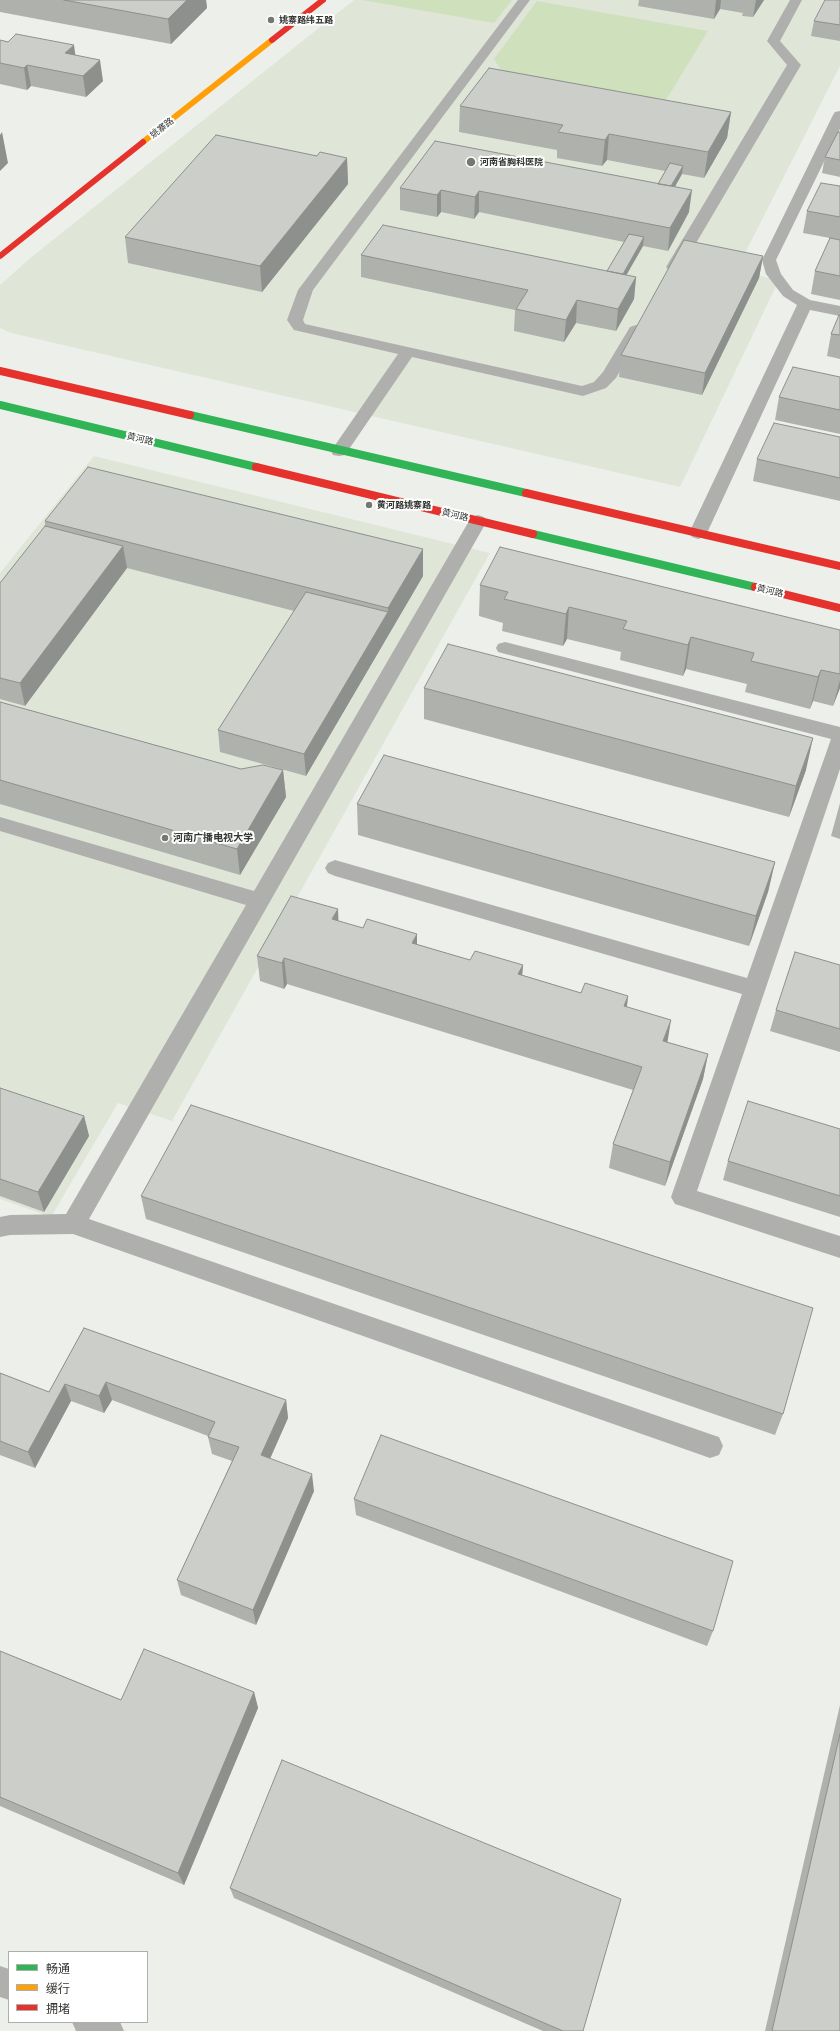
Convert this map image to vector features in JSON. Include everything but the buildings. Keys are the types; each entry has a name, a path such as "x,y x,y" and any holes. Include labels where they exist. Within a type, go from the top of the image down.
{"main road":[{"name":"姚寨路","path":"0,256 323,0"},
{"path":"0,371 339,451 840,566"},
{"name":"黄河路","path":"0,406 840,608"}],"street":[{"path":"524,0 306,290 295,320 300,327 583,392 600,385 610,375 642,321"},
{"path":"666,281 794,65 773,41 796,0"},
{"path":"839,118 769,260 774,274 788,293 805,304 840,311"},
{"path":"698,533 805,304"},
{"path":"339,451 408,352"},
{"path":"73,1224 478,521"},
{"path":"505,648 840,734"},
{"path":"840,740 683,1196 840,1247"},
{"path":"0,824 259,901"},
{"path":"335,868 754,989"},
{"path":"0,1227 10,1225 73,1224 710,1446"},
{"path":"90,2023 108,2031"}],"shaded area":[{"name":"河南省胸科医院","path":"354,0 840,0 840,66 736,271 779,280 680,487 11,333 0,328 0,285 29,259"},
{"name":"河南广播电视大学","path":"94,456 490,553 172,1121 118,1103 51,1217 0,1199 0,573"}],"green space":[{"path":"362,0 512,0 494,23"},
{"path":"537,1 708,31 666,100 501,70 494,59"}],"traffic: fast":[{"path":"0,405 256,467"},
{"path":"190,415 526,493"},
{"path":"533,534 755,587"}],"traffic: slow":[{"path":"143,142 272,40"}],"traffic: jam":[{"path":"272,40 323,0"},
{"path":"0,256 143,142"},
{"path":"0,371 190,415"},
{"path":"256,467 533,534"},
{"path":"526,493 840,566"},
{"path":"755,587 840,608"}],"place":[{"name":"姚寨路纬五路","path":"271,20"},
{"name":"河南省胸科医院","path":"471,162"},
{"name":"黄河路姚寨路","path":"369,505"},
{"name":"河南广播电视大学","path":"165,838"}]}
